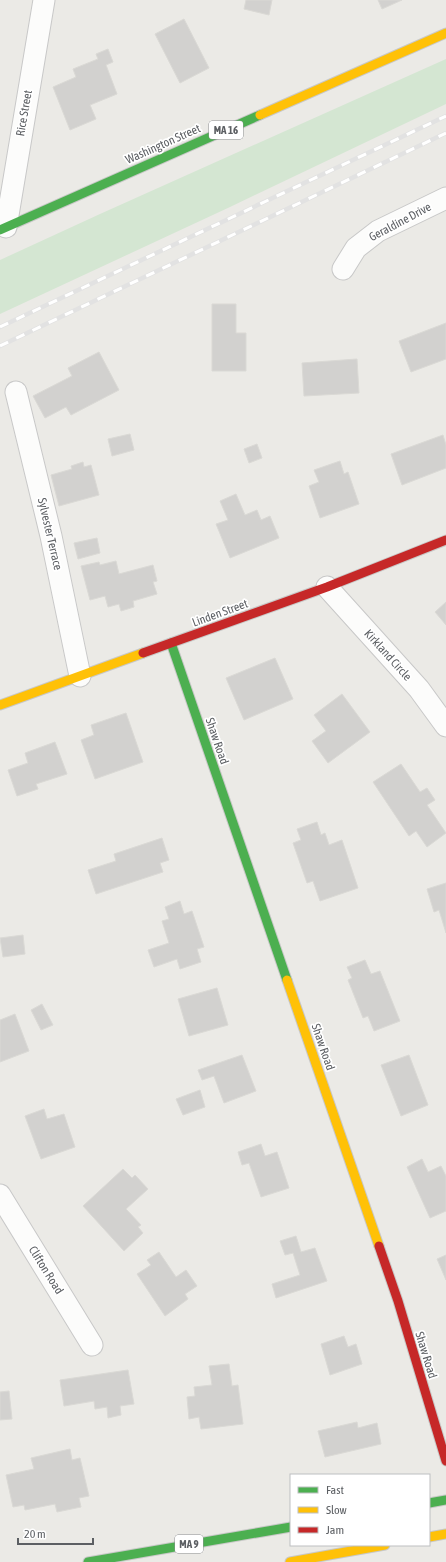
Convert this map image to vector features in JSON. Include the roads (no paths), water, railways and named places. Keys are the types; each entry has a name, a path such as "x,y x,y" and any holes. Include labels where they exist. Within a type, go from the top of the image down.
{"main road":[{"name":"Washington Street","path":"3,228 446,33"},
{"name":"Linden Street","path":"0,705 327,587 446,540"},
{"name":"Shaw Road","path":"171,643 398,1301 446,1461"},
{"path":"430,1503 446,1500"},
{"name":"MA 9","path":"88,1562 290,1527"},
{"path":"430,1537 446,1534"},
{"path":"290,1562 379,1546"}],"street":[{"name":"Rice Street","path":"3,228 44,0"},
{"name":"Geraldine Drive","path":"343,269 356,248 378,231 446,198"},
{"name":"Sylvester Terrace","path":"16,392 52,536 80,676"},
{"name":"Kirkland Circle","path":"327,587 419,689 446,726"},
{"name":"Clifton Road","path":"0,1195 92,1345"}],"railway":[{"path":"0,327 446,116"},
{"path":"0,346 446,133"}]}
